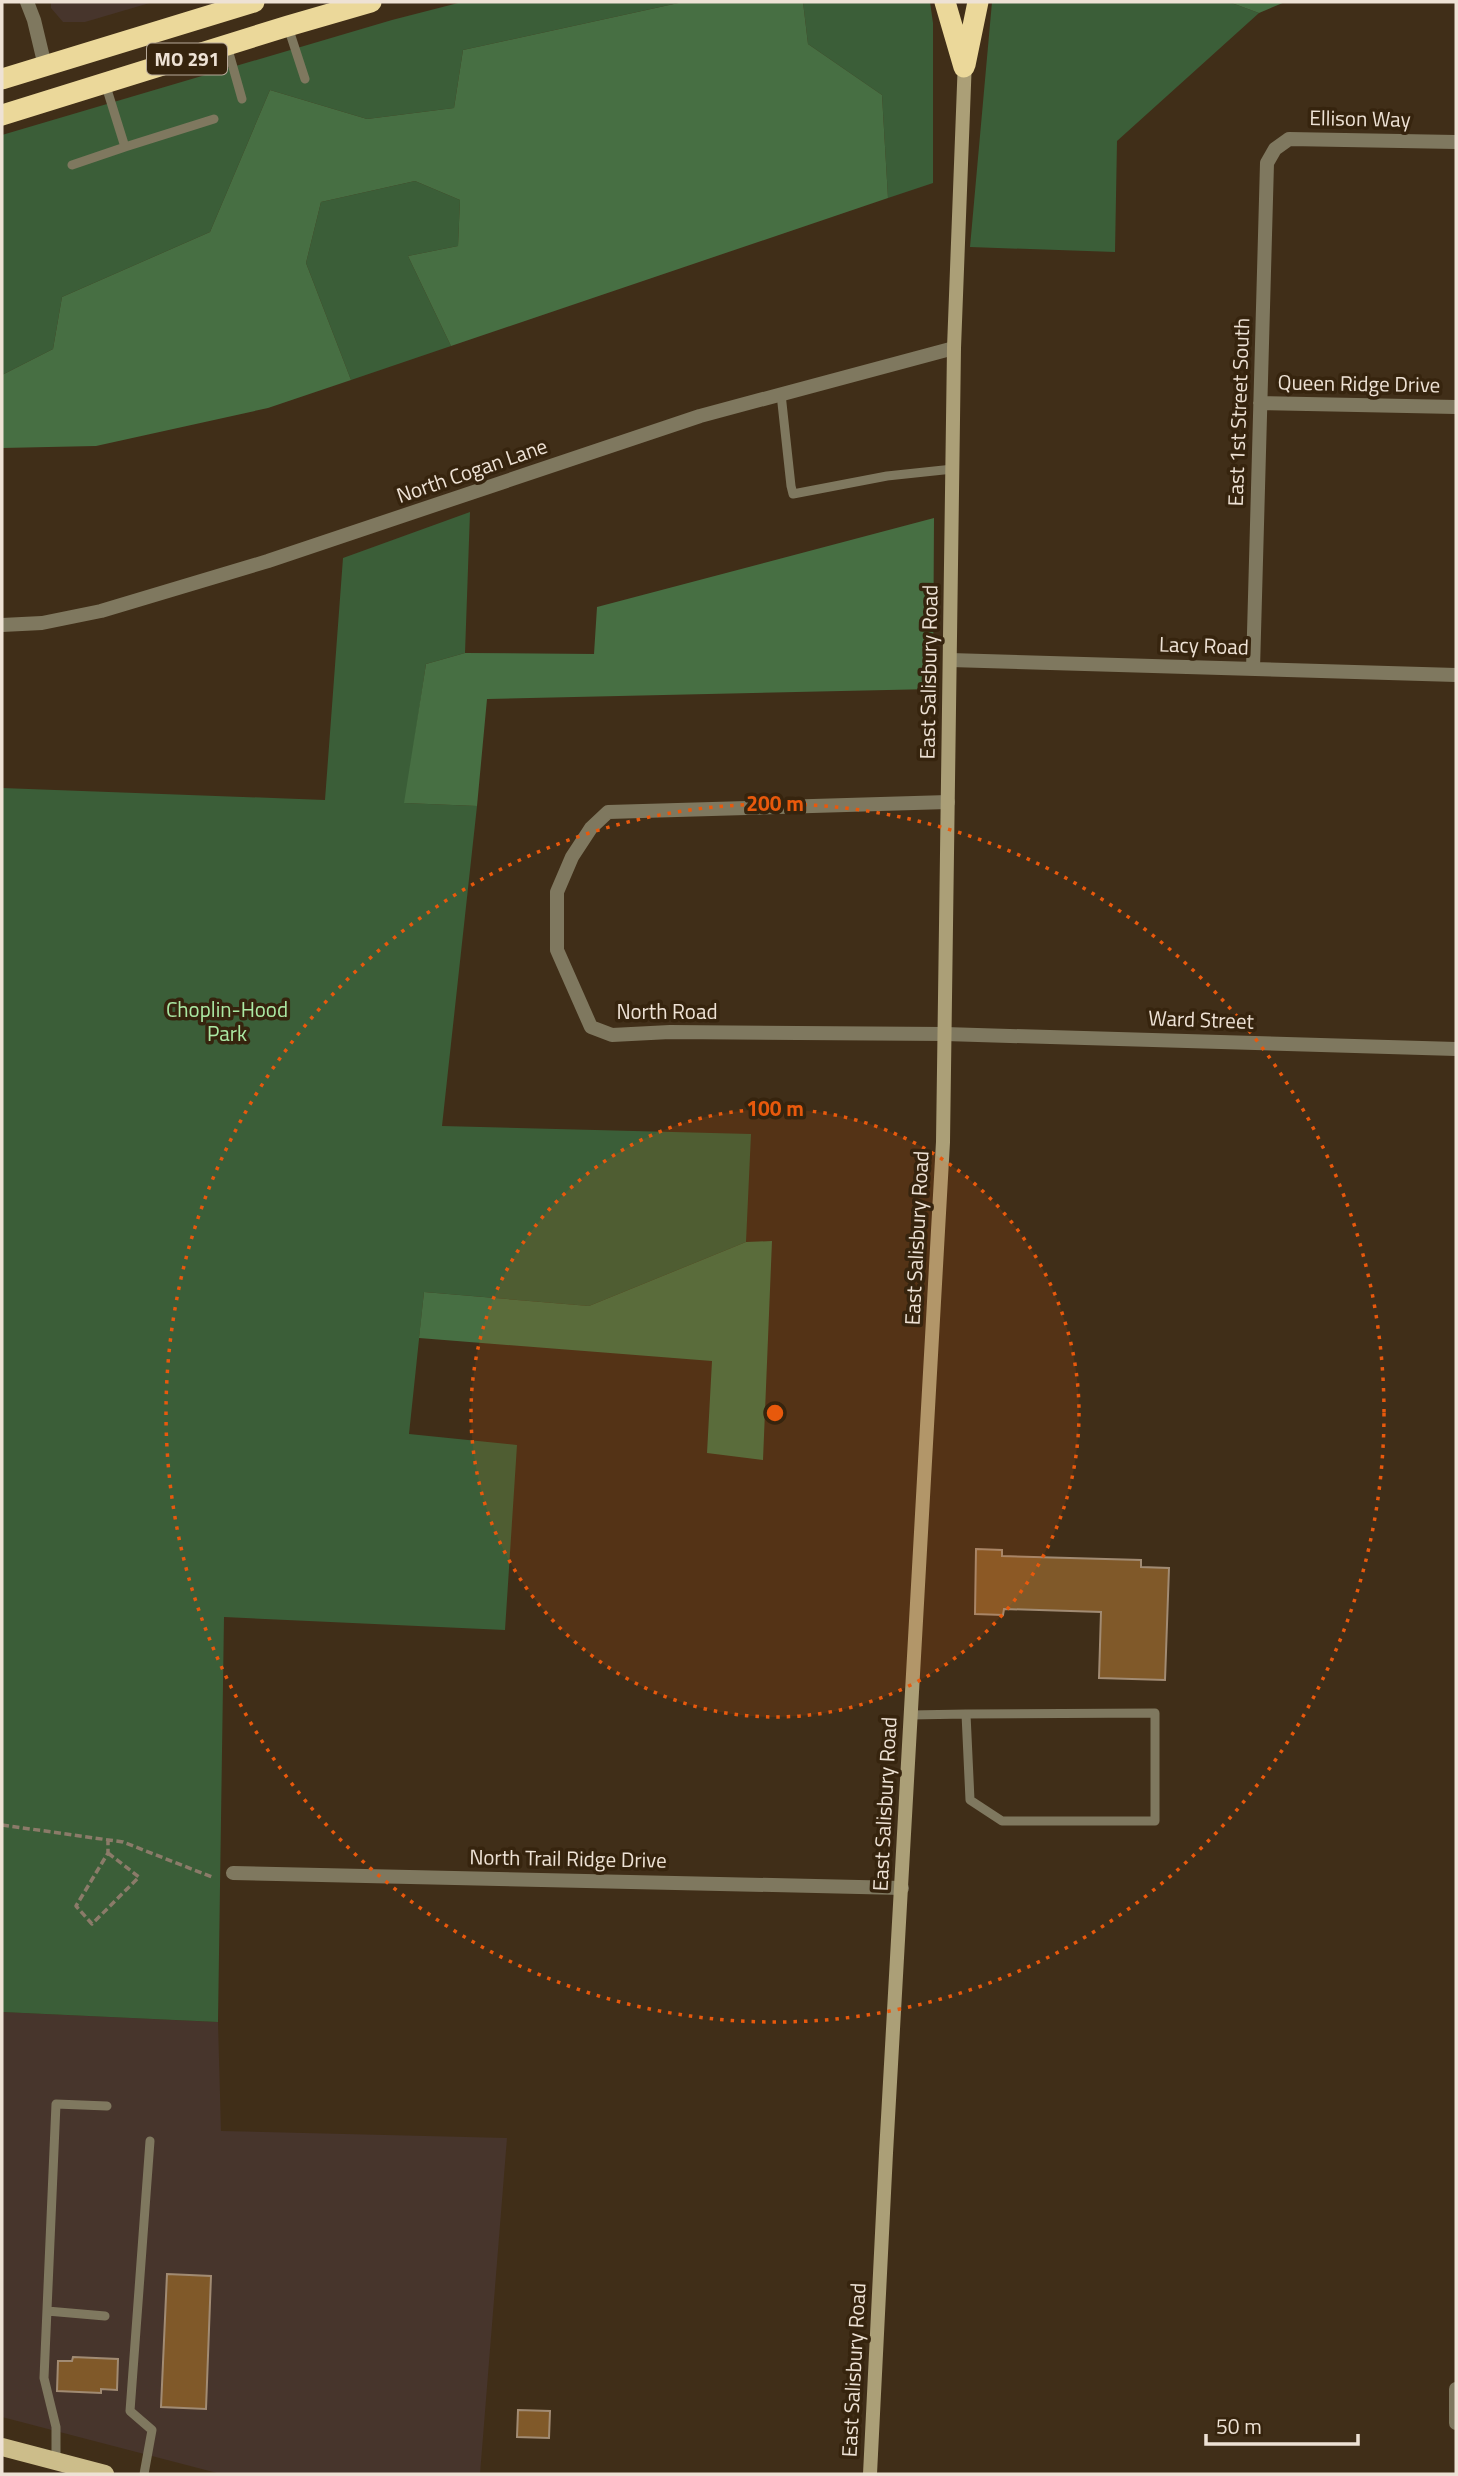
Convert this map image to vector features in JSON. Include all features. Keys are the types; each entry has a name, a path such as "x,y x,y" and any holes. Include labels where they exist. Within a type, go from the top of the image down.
{"highway":[{"name":"MO 291","path":"2,79 200,14 252,2"},
{"name":"MO 291","path":"2,115 372,2"},
{"path":"945,2 964,67"},
{"path":"964,67 978,2"}],"main road":[{"name":"East Salisbury Road","path":"870,2474 886,2139 943,1142 954,348 968,2"},
{"path":"2,2447 105,2474"}],"street":[{"path":"27,2 45,66"},
{"name":"Ellison Way","path":"1270,157 1275,149 1289,139 1456,142"},
{"name":"East 1st Street South","path":"1253,669 1267,163 1270,157"},
{"name":"North Cogan Lane","path":"2,625 41,622 101,611 255,565 700,416 954,348"},
{"name":"Queen Ridge Drive","path":"1260,403 1456,407"},
{"name":"Lacy Road","path":"950,660 1456,675"},
{"name":"North Road","path":"944,1034 670,1032 612,1035 591,1027 557,950 557,892 572,857 591,828 608,812 948,802"},
{"name":"Ward Street","path":"944,1034 1456,1049"},
{"name":"North Trail Ridge Drive","path":"233,1873 902,1888"},
{"path":"1456,2389 1456,2423"}],"lane":[{"path":"288,26 305,79"},
{"path":"227,47 242,99"},
{"path":"106,83 124,146"},
{"path":"72,165 214,119"},
{"path":"781,394 793,494 887,476 953,469"},
{"path":"911,1715 966,1714 1156,1713 1155,1821 1002,1821 970,1800 966,1714"},
{"path":"56,2461 57,2427 44,2378 56,2104 107,2106"},
{"path":"144,2474 152,2430 130,2411 149,2141"},
{"path":"47,2311 105,2316"}],"path":[{"path":"2,1825 123,1842 212,1877"},
{"path":"108,1840 108,1853 76,1906 92,1924 139,1877 108,1853"}],"shaded area":[{"path":"51,2 153,2 85,22 63,22 51,8"},
{"path":"2,2012 218,2022 221,2131 507,2138 480,2474 221,2474 2,2417"}],"green space":[{"path":"462,2 683,2 463,50 454,108 367,119 270,90 210,232 62,297 53,349 2,375 2,135 392,20"},
{"path":"683,2 803,2 808,44 882,95 888,198 451,346 408,256 458,246 460,200 415,181 321,202 306,263 351,380 268,408 96,446 2,448 2,375 53,349 62,297 210,232 270,90 367,119 454,108 463,50"},
{"path":"803,2 930,2 933,23 933,183 888,198 882,95 808,44"},
{"path":"992,2 1229,2 1259,13 1117,141 1115,252 970,247"},
{"path":"1229,2 1285,2 1259,13"},
{"path":"415,181 460,200 458,246 408,256 451,346 351,380 306,263 321,202"},
{"name":"Choplin-Hood Park","path":"470,512 465,653 426,664 405,803 477,806 442,1126 751,1134 746,1242 589,1306 424,1292 409,1434 517,1445 505,1630 224,1617 218,2022 2,2012 2,788 325,800 343,558"},
{"path":"934,518 933,689 487,699 477,806 404,803 426,664 465,653 594,654 597,607"},
{"path":"772,1241 763,1460 707,1453 712,1361 419,1338 424,1292 589,1306 746,1242"}],"building":[{"path":"976,1549 1002,1550 1002,1556 1141,1560 1141,1567 1169,1568 1165,1680 1099,1678 1101,1612 1004,1609 1003,1615 975,1614"},
{"path":"167,2274 211,2276 206,2409 161,2407"},
{"path":"73,2357 118,2359 117,2390 101,2389 101,2393 57,2391 58,2361 72,2361"},
{"path":"518,2410 550,2411 549,2438 517,2437"}]}
